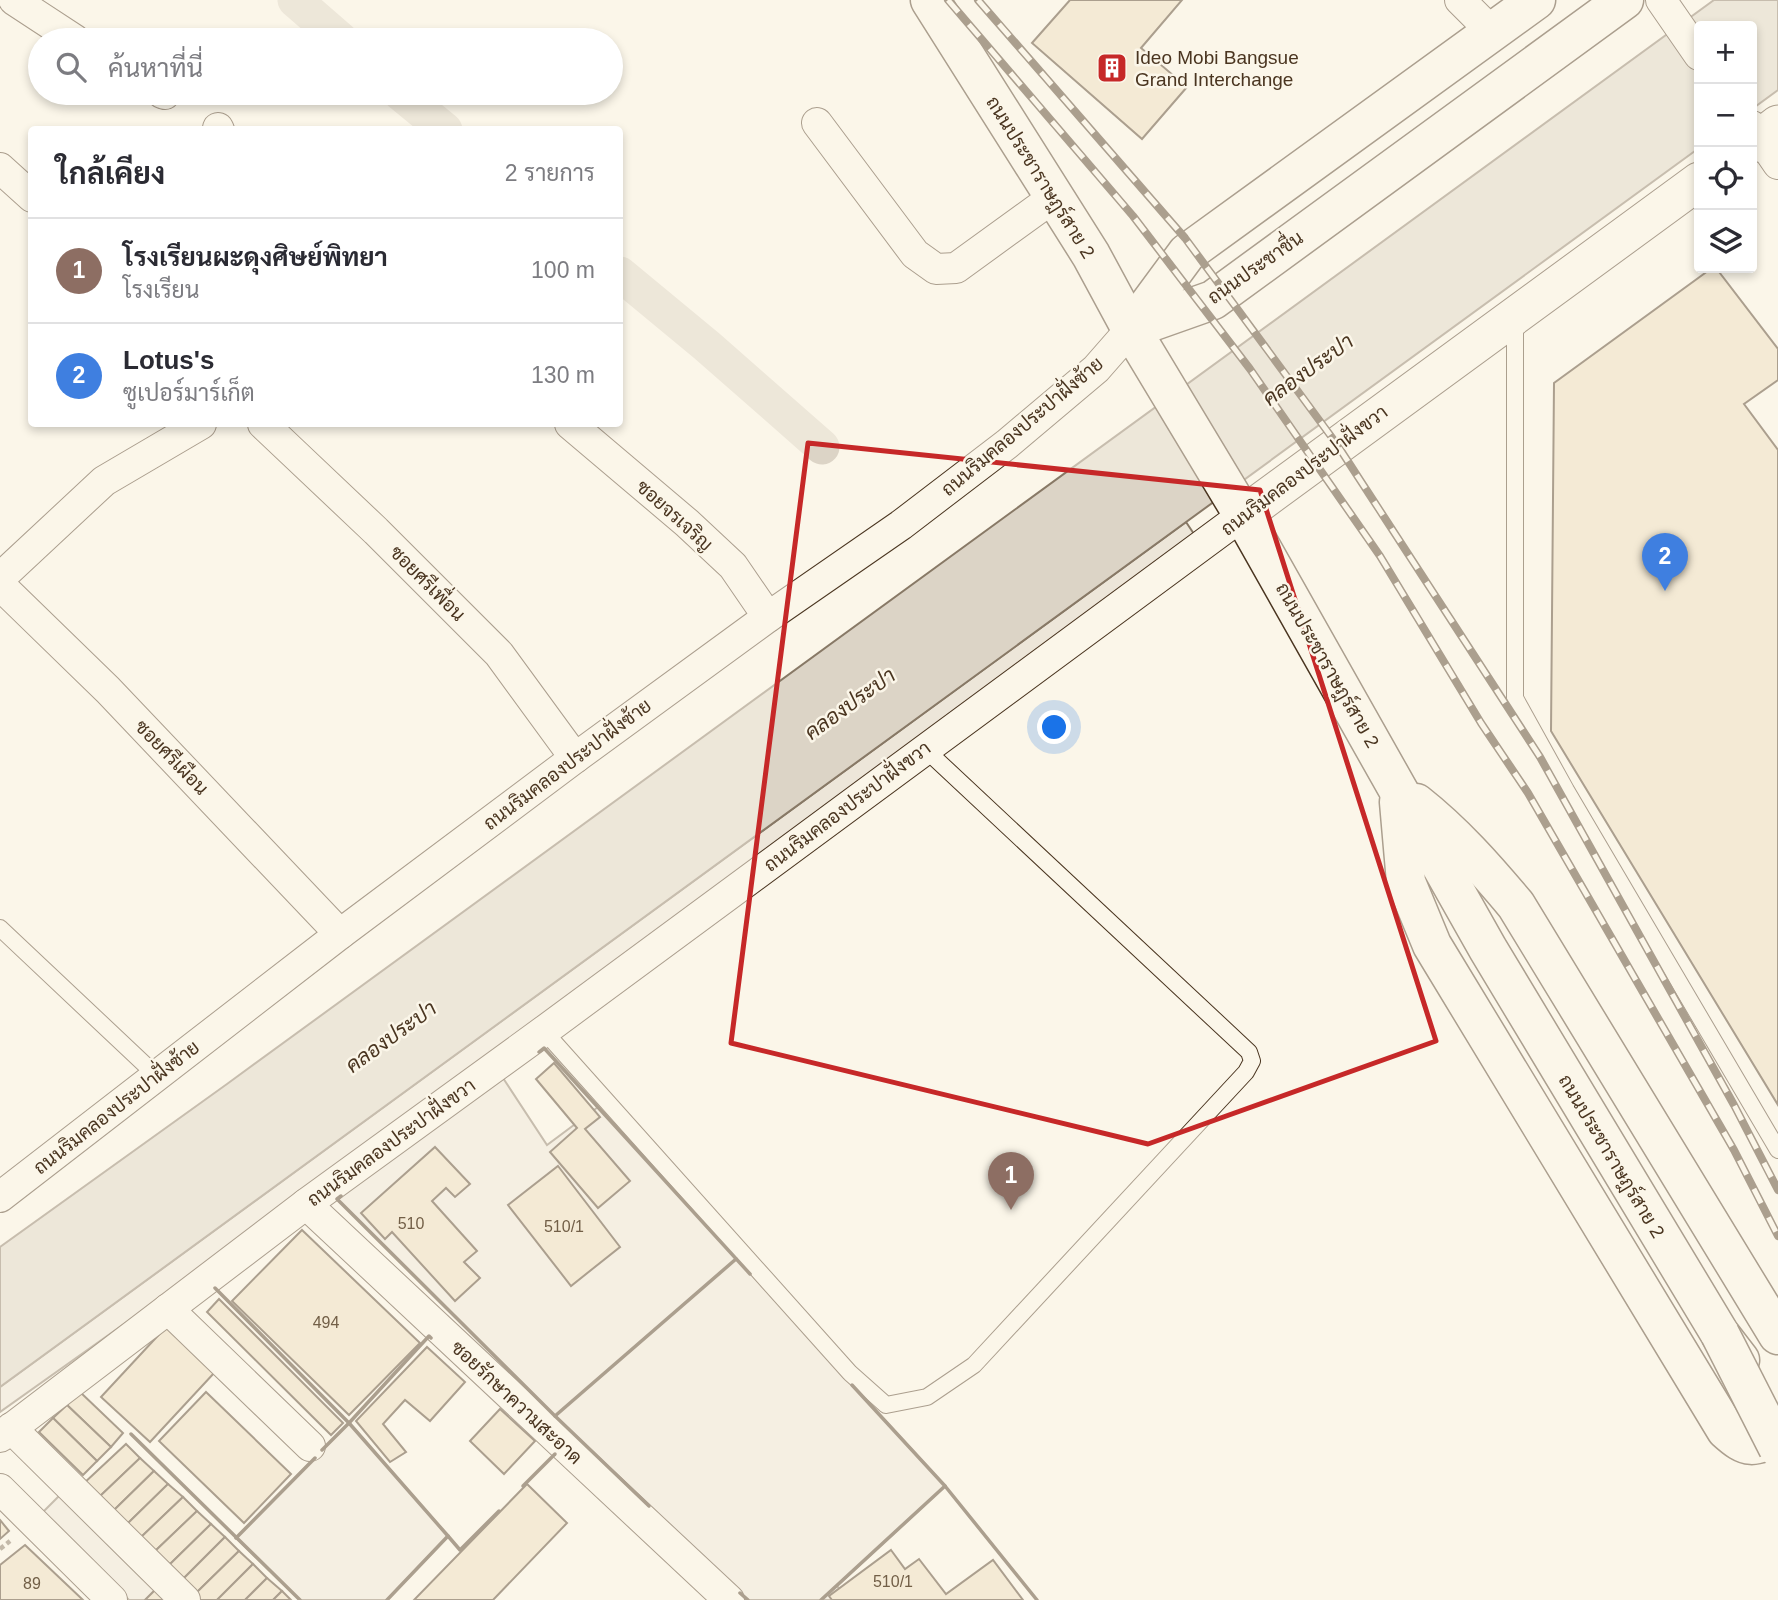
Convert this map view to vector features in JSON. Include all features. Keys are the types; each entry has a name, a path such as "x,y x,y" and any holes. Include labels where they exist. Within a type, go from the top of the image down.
{"main road":[{"name":"ถนนประชาราษฎร์สาย 2","path":"930,0 1091,256 1488,949 1720,1334 1778,1448"},
{"path":"1131,329 1187,253 1536,0"},
{"name":"ถนนประชาชื่น","path":"1131,329 1213,300 1624,0"},
{"path":"1398,789 1444,825 1479,860 1516,905 1778,1335"},
{"path":"1398,789 1406,882 1432,945 1726,1430 1739,1442 1757,1446 1778,1435"},
{"name":"ถนนประชาราษฎร์สาย 2","path":"1720,1334 1778,1409"}],"street":[{"path":"14,0 57,28"},
{"path":"1460,0 1492,32"},
{"path":"1664,6 1694,48"},
{"path":"817,123 915,254 936,269 956,268 1055,197"},
{"path":"0,168 28,193"},
{"name":"ถนนริมคลองประปาฝั่งขวา","path":"6,1432 306,1204 925,749 1238,509 1515,315 1694,185"},
{"name":"ถนนริมคลองประปาฝั่งซ้าย","path":"0,1196 340,934 575,758 768,617 901,525 1007,444 1096,369 1131,329"},
{"path":"0,578 104,481 196,427"},
{"name":"ซอยศรีเพื่อน","path":"267,427 499,654 575,758"},
{"name":"ซอยจรเจริญ","path":"574,427 687,523 733,566 768,617"},
{"name":"ซอยศรีเผือน","path":"0,585 108,690 340,934"},
{"name":"ซอยรักษาความสะอาด","path":"306,1204 729,1600"},
{"path":"168,1308 310,1446"},
{"path":"6,1432 186,1600"},
{"path":"0,1489 112,1600"}],"lane":[{"path":"1515,315 1515,698 1566,790 1778,1150"},
{"path":"544,1031 849,1373 886,1405 927,1397 974,1365 1246,1072 1252,1061 1249,1052 925,749"},
{"path":"0,928 157,1076"}],"highlighted area":[{"path":"808,443 1260,490 1436,1041 1148,1144 731,1043"}],"shaded area":[{"path":"1186,522 1194,534 186,1280 0,1412 0,1387"},
{"path":"503,1078 547,1145 598,1107 945,1486 837,1586 850,1600 748,1600 555,1416 337,1199"},
{"path":"349,1423 448,1536 387,1600 300,1600 236,1538"},
{"path":"61,1494 156,1589 145,1600 129,1600 42,1513"}],"water":[{"name":"คลองประปา","path":"1714,0 1778,0 1778,90 1757,105 1757,21 1694,21 1694,152 0,1387 0,1247"}],"building":[{"name":"Ideo Mobi Bangsue Grand Interchange","path":"1070,0 1182,0 1141,48 1187,87 1142,139 1032,43"},
{"path":"1705,273 1720,273 1778,349 1778,380 1744,404 1778,450 1778,1105 1551,731 1554,383"},
{"path":"554,1063 600,1117 585,1129 630,1181 598,1208 550,1152 577,1128 536,1079"},
{"path":"435,1147 470,1184 455,1197 446,1188 432,1201 477,1251 464,1262 480,1278 455,1301 392,1232 385,1239 361,1213"},
{"path":"558,1166 620,1247 571,1286 508,1205"},
{"path":"302,1230 420,1343 349,1415 232,1301"},
{"path":"219,1299 343,1423 331,1435 207,1312"},
{"path":"166,1327 215,1372 150,1442 101,1397"},
{"path":"427,1347 465,1382 430,1421 405,1400 383,1424 406,1452 390,1462 356,1421"},
{"path":"79,1391 123,1433 111,1447 67,1405"},
{"path":"206,1392 291,1474 244,1523 159,1441"},
{"path":"67,1405 111,1447 97,1461 53,1418"},
{"path":"500,1409 535,1441 504,1474 470,1441"},
{"path":"53,1418 97,1461 83,1475 39,1432"},
{"path":"126,1444 140,1458 97,1499 82,1485"},
{"path":"140,1458 154,1471 111,1513 97,1499"},
{"path":"154,1471 168,1484 124,1527 111,1513"},
{"path":"168,1484 183,1497 138,1540 124,1527"},
{"path":"527,1484 567,1523 493,1600 414,1600"},
{"path":"183,1497 197,1511 152,1554 138,1540"},
{"path":"197,1511 211,1524 166,1568 152,1554"},
{"path":"0,1520 9,1531 0,1539"},
{"path":"211,1524 225,1537 180,1582 166,1568"},
{"path":"225,1537 239,1551 194,1595 180,1582"},
{"path":"25,1545 83,1600 0,1600 0,1565"},
{"path":"891,1550 905,1569 919,1559 946,1594 993,1560 1023,1600 832,1600 829,1596"},
{"path":"239,1551 253,1564 217,1600 199,1600 194,1595"},
{"path":"253,1564 267,1578 245,1600 217,1600"},
{"path":"267,1578 282,1591 273,1600 245,1600"},
{"path":"156,1589 167,1600 145,1600"},
{"path":"282,1591 291,1600 273,1600"}],"waterway":[{"path":"295,0 327,28"},
{"path":"415,105 440,126"},
{"path":"623,276 822,447"}],"railway":[{"path":"948,0 1133,216 1250,369 1380,556 1481,723 1528,793 1734,1150 1778,1236"},
{"path":"978,0 1185,238 1336,443 1540,757 1734,1105 1778,1190"}],"wall":[{"path":"539,1052 544,1048 750,1274"},
{"path":"341,1196 337,1199 555,1416 736,1259"},
{"path":"215,1288 349,1423 429,1336 431,1338"},
{"path":"821,1600 945,1486 852,1385"},
{"path":"555,1416 649,1506"},
{"path":"322,1450 349,1423 448,1536"},
{"path":"131,1434 300,1600"},
{"path":"523,1486 555,1454"},
{"path":"236,1538 315,1458"},
{"path":"945,1486 1037,1600"},
{"path":"387,1600 448,1536 460,1550 499,1511"},
{"path":"740,1593 748,1600"}],"place":[{"name":"Ideo Mobi Bangsue Grand Interchange","path":"1112,68"},
{"name":"Lotus's","path":"1665,591"},
{"name":"โรงเรียนผะดุงศิษย์พิทยา","path":"1011,1210"}]}
